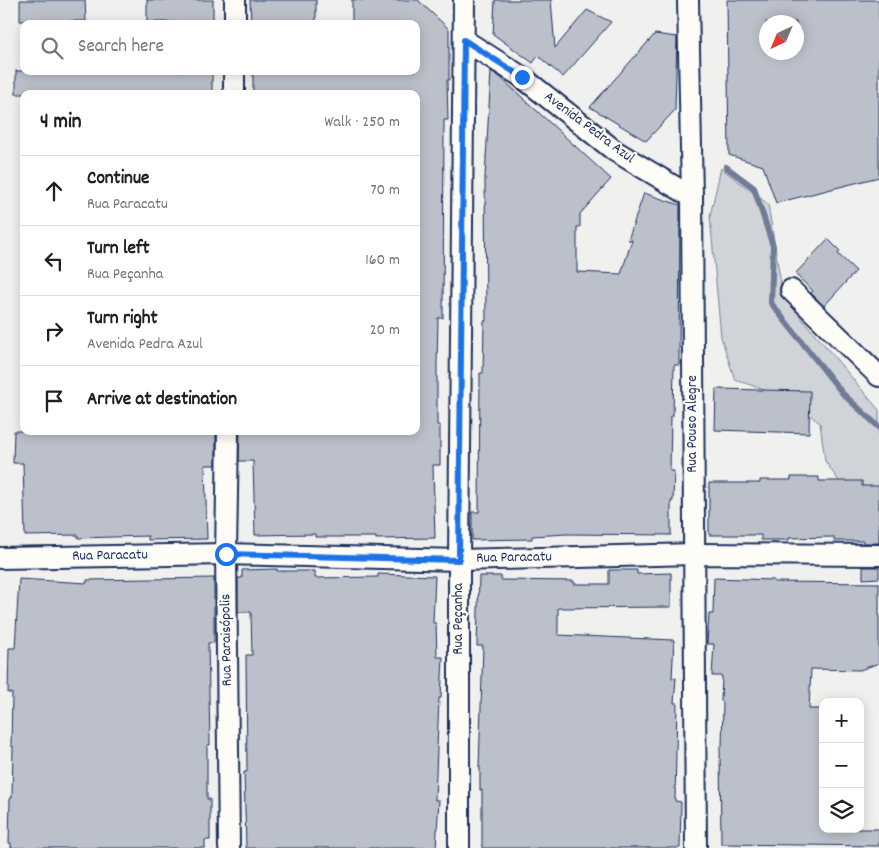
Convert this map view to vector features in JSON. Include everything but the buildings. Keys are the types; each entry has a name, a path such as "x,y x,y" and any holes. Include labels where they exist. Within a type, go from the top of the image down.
{"street":[{"path":"235,20 236,0"},
{"name":"Rua Peçanha","path":"460,848 459,560 464,0"},
{"name":"Rua Pouso Alegre","path":"688,0 692,197 696,848"},
{"name":"Avenida Pedra Azul","path":"464,40 522,77 615,151 692,197"},
{"path":"234,75 234,90"},
{"path":"791,290 879,376"},
{"name":"Rua Paraisópolis","path":"228,435 226,554 229,848"},
{"name":"Rua Paracatu","path":"0,558 226,554 459,560 694,554 879,555"}],"shaded area":[{"path":"721,168 768,204 783,296 879,410 879,489 850,497 825,461 820,423 780,397 735,380 721,337 710,216"}],"waterway":[{"path":"726,167 754,188 773,246 771,303 843,394 879,427"}],"route":[{"path":"226,554 459,560 464,40 522,77"}]}
